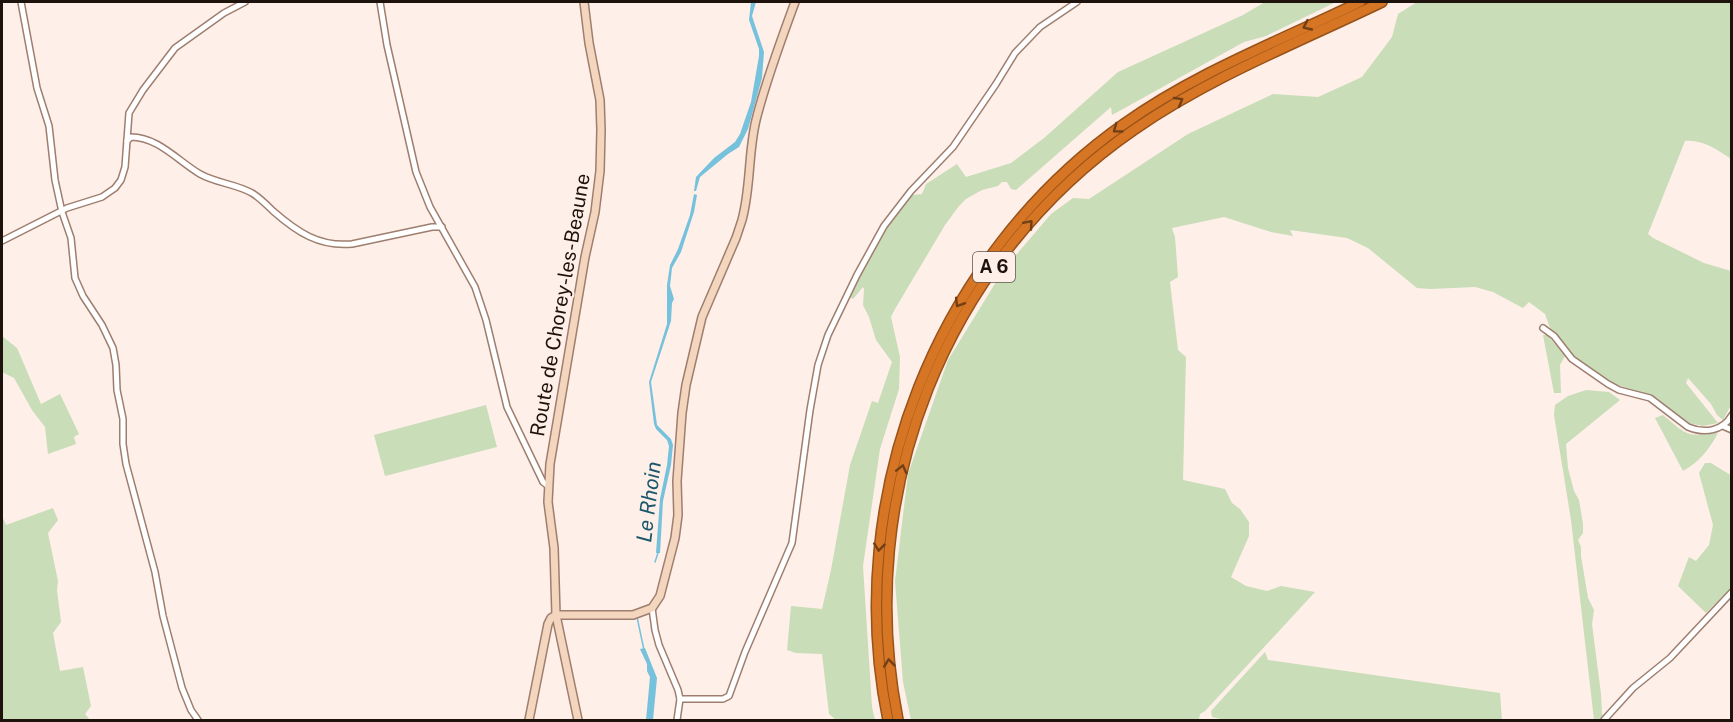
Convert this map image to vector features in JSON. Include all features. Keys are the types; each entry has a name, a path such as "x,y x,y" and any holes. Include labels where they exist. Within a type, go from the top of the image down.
{"highway":[{"name":"A 6","path":"888,720 880,669 876,610 878,563 886,499 901,436 918,386 943,332 970,286 1001,241 1032,205 1087,153 1124,124 1212,72 1360,2"},
{"name":"A 6","path":"898,720 890,668 886,598 890,540 899,482 914,427 937,368 963,316 988,276 1017,238 1056,195 1090,164 1136,128 1216,80 1382,2"}],"street":[{"path":"21,2 37,88 49,126 55,180 71,238 75,278 113,348 117,390 123,419 126,464 155,572 163,616 182,688 198,720"},
{"path":"2,241 67,208 102,197 115,188 123,174 128,118 131,109 169,54 224,13 245,2"},
{"path":"380,2 387,45 416,172 430,207 475,287 483,310 507,407 543,482 548,486"},
{"name":"Route de Chorey-les-Beaune","path":"578,720 556,615 554,548 548,486 552,449 600,171 600,100 584,2"},
{"path":"529,720 551,618 556,615 633,615 652,608 660,596 675,538 678,514 677,481 686,385 702,317 747,203 756,120 795,2"},
{"path":"680,699 723,699 729,696 745,652 792,543 810,410 821,356 843,302 876,238 911,191 953,147 1021,46 1040,27 1077,2"},
{"path":"127,143 131,137 142,138 154,143 201,175 252,193 292,227 326,244 352,244 441,227"},
{"path":"1543,328 1554,336 1572,359 1608,384 1619,390 1650,398 1688,427 1702,430 1723,426 1731,415"},
{"path":"1723,426 1731,430"},
{"path":"1604,720 1633,688 1670,658 1731,592"},
{"path":"652,608 655,630 678,690 680,699 677,720"}],"green space":[{"path":"1265,2 1336,2 1266,36 1244,42 1112,115 1111,107 1016,190 1011,189 1007,182 1002,182 998,186 982,190 966,199 945,225 891,317 900,357 899,389 880,449 863,566 872,707 875,720 836,720 829,714 822,654 796,653 787,650 791,606 822,609 850,465 872,401 878,403 892,362 876,340 863,305 863,287 853,299 848,296 883,229 906,199 922,194 926,184 957,164 966,177 1011,163 1044,138 1118,72 1243,15"},
{"path":"1417,2 1731,2 1731,159 1704,143 1685,141 1648,234 1704,263 1731,271 1731,405 1723,420 1688,378 1686,383 1718,423 1703,426 1688,423 1650,395 1614,384 1572,356 1550,328 1545,314 1529,302 1523,308 1493,292 1475,287 1417,288 1368,248 1347,238 1290,230 1293,236 1271,232 1224,217 1172,228 1175,237 1178,277 1170,282 1178,350 1186,357 1183,480 1225,489 1232,503 1240,509 1249,522 1249,536 1231,577 1246,586 1267,591 1281,586 1315,592 1200,714 1199,719 1204,720 911,720 903,682 895,581 908,474 948,360 1004,269 1051,214 1073,198 1089,199 1188,134 1273,94 1318,97 1362,77 1392,37 1398,14"},
{"path":"1543,335 1547,335 1565,356 1560,365 1561,393 1554,393"},
{"path":"2,336 17,348 41,404 60,394 79,434 74,437 76,444 48,454 45,427 32,410 14,378 2,372"},
{"path":"1586,390 1609,392 1620,400 1566,444 1568,468 1574,491 1579,500 1583,524 1583,533 1578,540 1588,598 1594,610 1592,624 1604,717 1601,720 1594,720 1571,520 1554,415 1555,405 1568,396"},
{"path":"486,405 497,447 385,476 374,435"},
{"path":"1663,415 1687,433 1699,435 1718,433 1703,455 1683,471 1655,418"},
{"path":"1705,463 1711,463 1732,476 1731,588 1706,613 1678,586 1689,557 1696,561 1709,545 1713,525 1699,473"},
{"path":"53,508 58,520 48,533 58,581 61,622 53,633 60,671 83,667 91,706 85,714 90,720 2,720 2,516 6,525"},
{"path":"1265,652 1268,660 1500,693 1502,720 1225,720 1212,717 1211,711"}],"water":[{"path":"751,2 756,2 752,16 764,52 762,78 748,129 739,147 700,177 696,191 694,191 696,177 714,158 735,142 751,102 759,49 749,20"},
{"path":"694,194 697,195 694,212 681,252 672,268 670,286 674,299 671,321 651,382 657,425 671,439 673,445 663,501 660,553 656,553 660,499 669,446 654,424 649,382 667,324 667,285 670,265 690,215"},
{"path":"645,648 657,678 653,720 646,720 650,677 640,649"}],"waterway":[{"name":"Le Rhoin","path":"655,562 658,553"},
{"name":"Le Rhoin","path":"637,617 644,650"}]}
